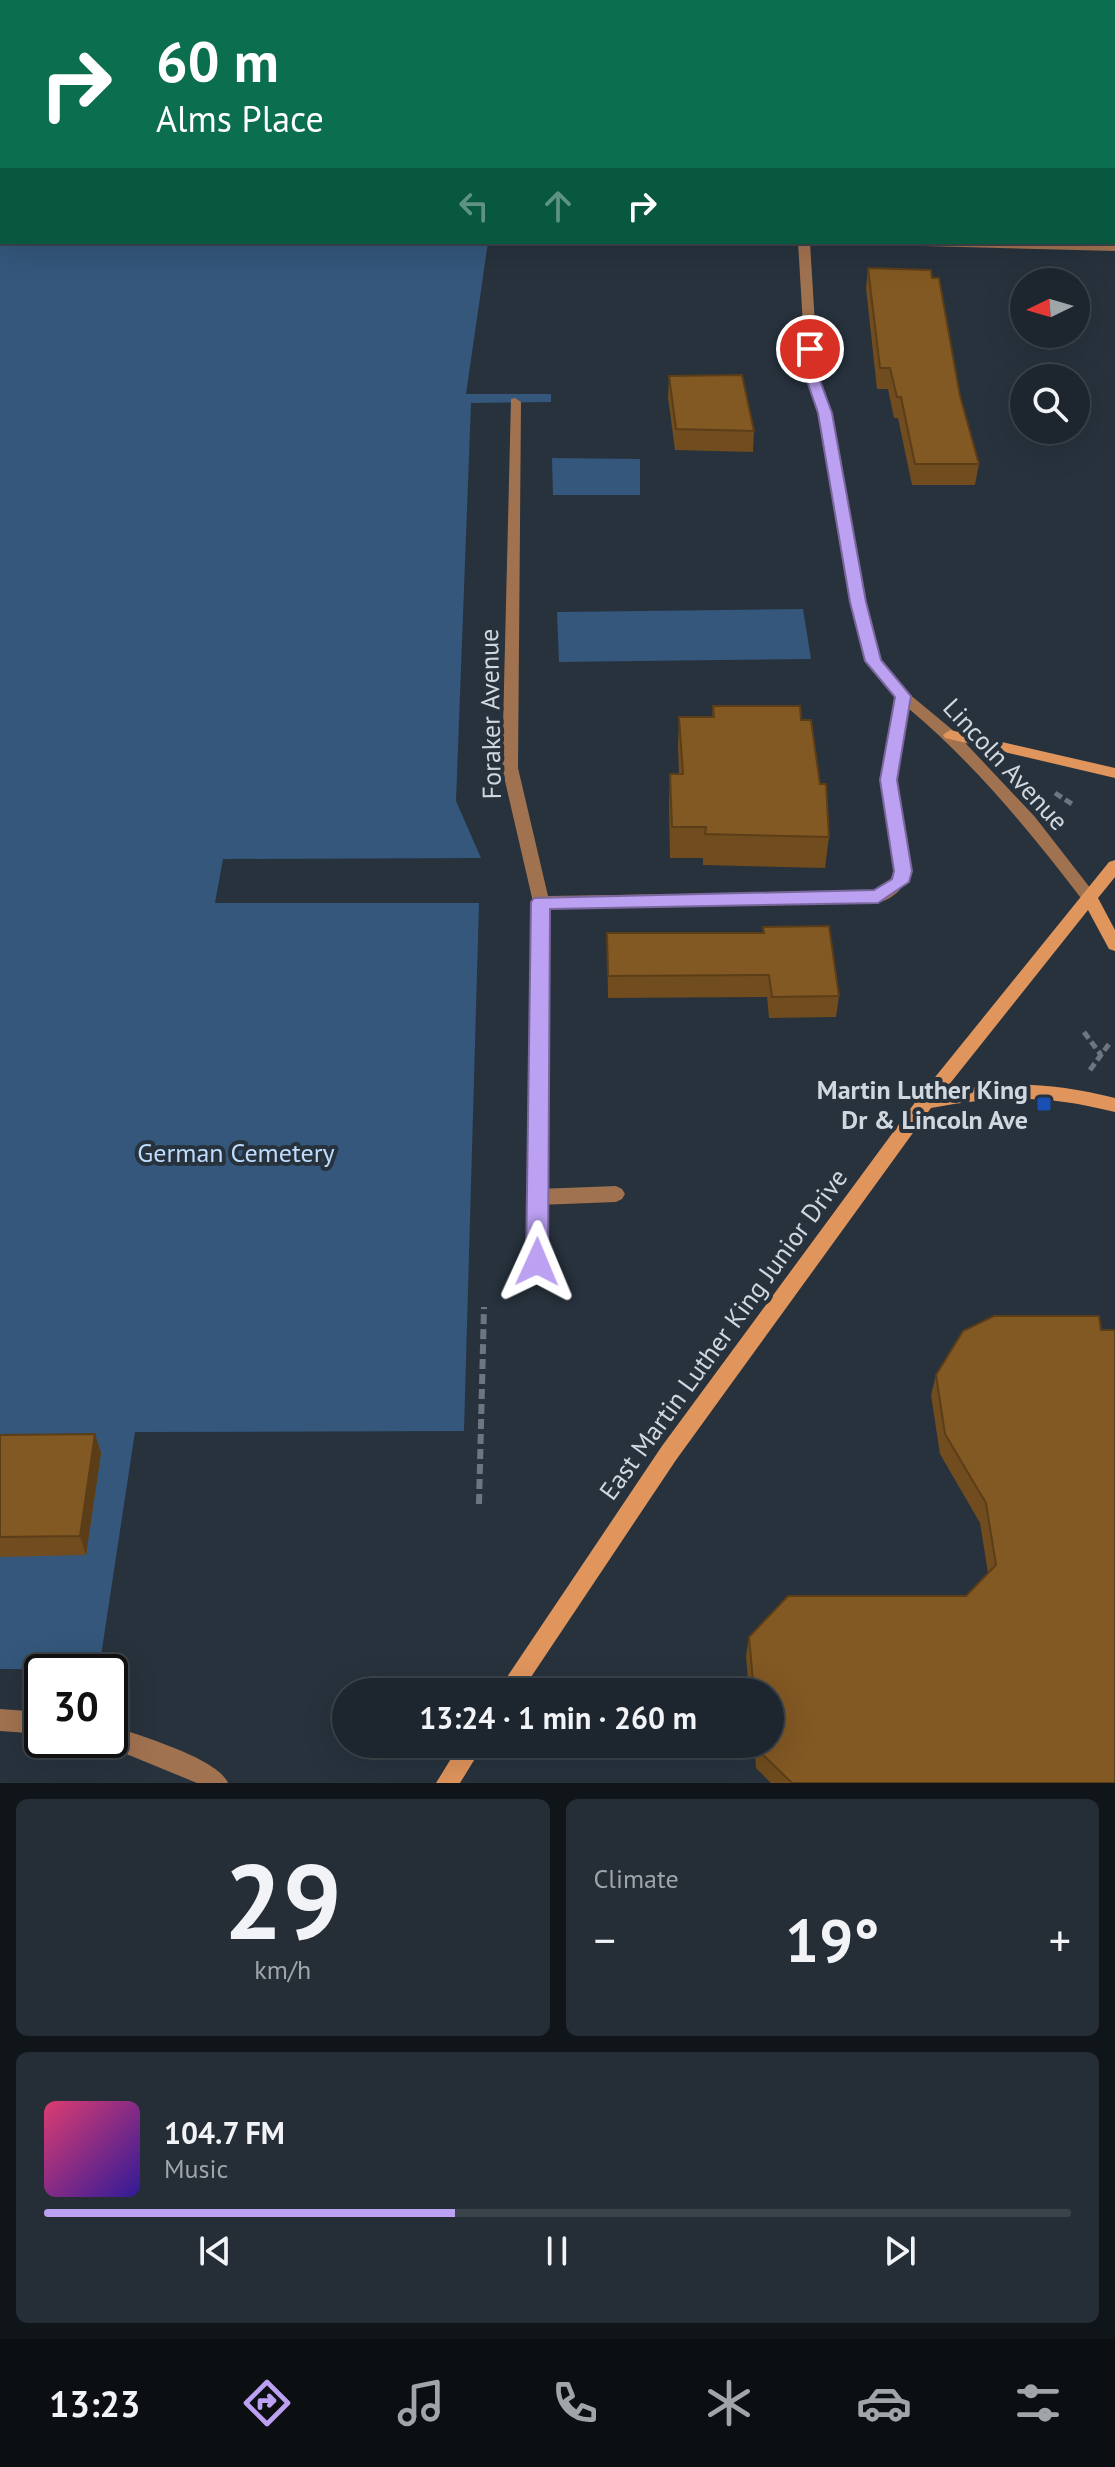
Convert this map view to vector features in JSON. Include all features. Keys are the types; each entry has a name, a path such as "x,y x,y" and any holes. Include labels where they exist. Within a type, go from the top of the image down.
{"main road":[{"path":"950,735 1115,773"},
{"name":"East Martin Luther King Junior Drive","path":"517,1678 669,1453 925,1102 1115,866"},
{"name":"Lincoln Avenue","path":"1090,898 1115,945"},
{"path":"925,1102 979,1091 1027,1087 1072,1093 1115,1105"},
{"path":"447,1783 464,1758"}],"street":[{"name":"Lincoln Avenue","path":"804,244 812,375 825,413 858,602 873,661 903,696 950,735 1030,821 1090,898"},
{"path":"963,244 1115,248"},
{"name":"Foraker Avenue","path":"515,402 510,768 517,814 541,902 537,1262"},
{"path":"541,902 878,897 891,891 900,882 903,871 889,780 903,696"},
{"path":"538,1197 616,1194"},
{"path":"0,1720 24,1722"},
{"path":"128,1743 197,1770 217,1783"}],"path":[{"path":"1055,793 1072,804"},
{"path":"1084,1032 1101,1055"},
{"path":"1087,1074 1109,1044"},
{"path":"479,1504 484,1307"}],"green space":[{"name":"German Cemetery","path":"0,244 488,244 466,394 551,394 551,402 471,403 456,801 481,858 223,859 215,903 479,903 464,1431 135,1432 101,1654 24,1654 24,1669 0,1669"},
{"path":"552,458 640,459 640,495 553,495"},
{"path":"803,609 811,659 559,662 557,612"}],"building":[{"path":"868,268 931,270 932,278 939,278 960,396 979,464 915,464 901,397 897,397 890,368 880,368"},
{"path":"742,375 754,431 676,429 669,376"},
{"path":"713,706 800,706 801,720 811,720 820,784 826,784 829,837 705,834 706,827 672,827 670,774 683,774 679,717 714,717"},
{"path":"829,926 839,996 772,997 769,975 608,976 607,933 764,933 763,927"},
{"path":"994,1316 1099,1316 1101,1330 1115,1330 1115,1783 792,1783 766,1758 784,1758 784,1678 753,1678 749,1637 788,1596 966,1596 996,1565 986,1503 945,1434 936,1375 963,1331"},
{"path":"95,1434 80,1536 0,1537 0,1435"}],"place":[{"name":"Martin Luther King Dr & Lincoln Ave","path":"1044,1104"}],"route":[{"path":"537,1262 541,902 878,897 900,882 903,871 889,780 903,696 873,661 858,602 825,413 812,375 810,349"}]}
